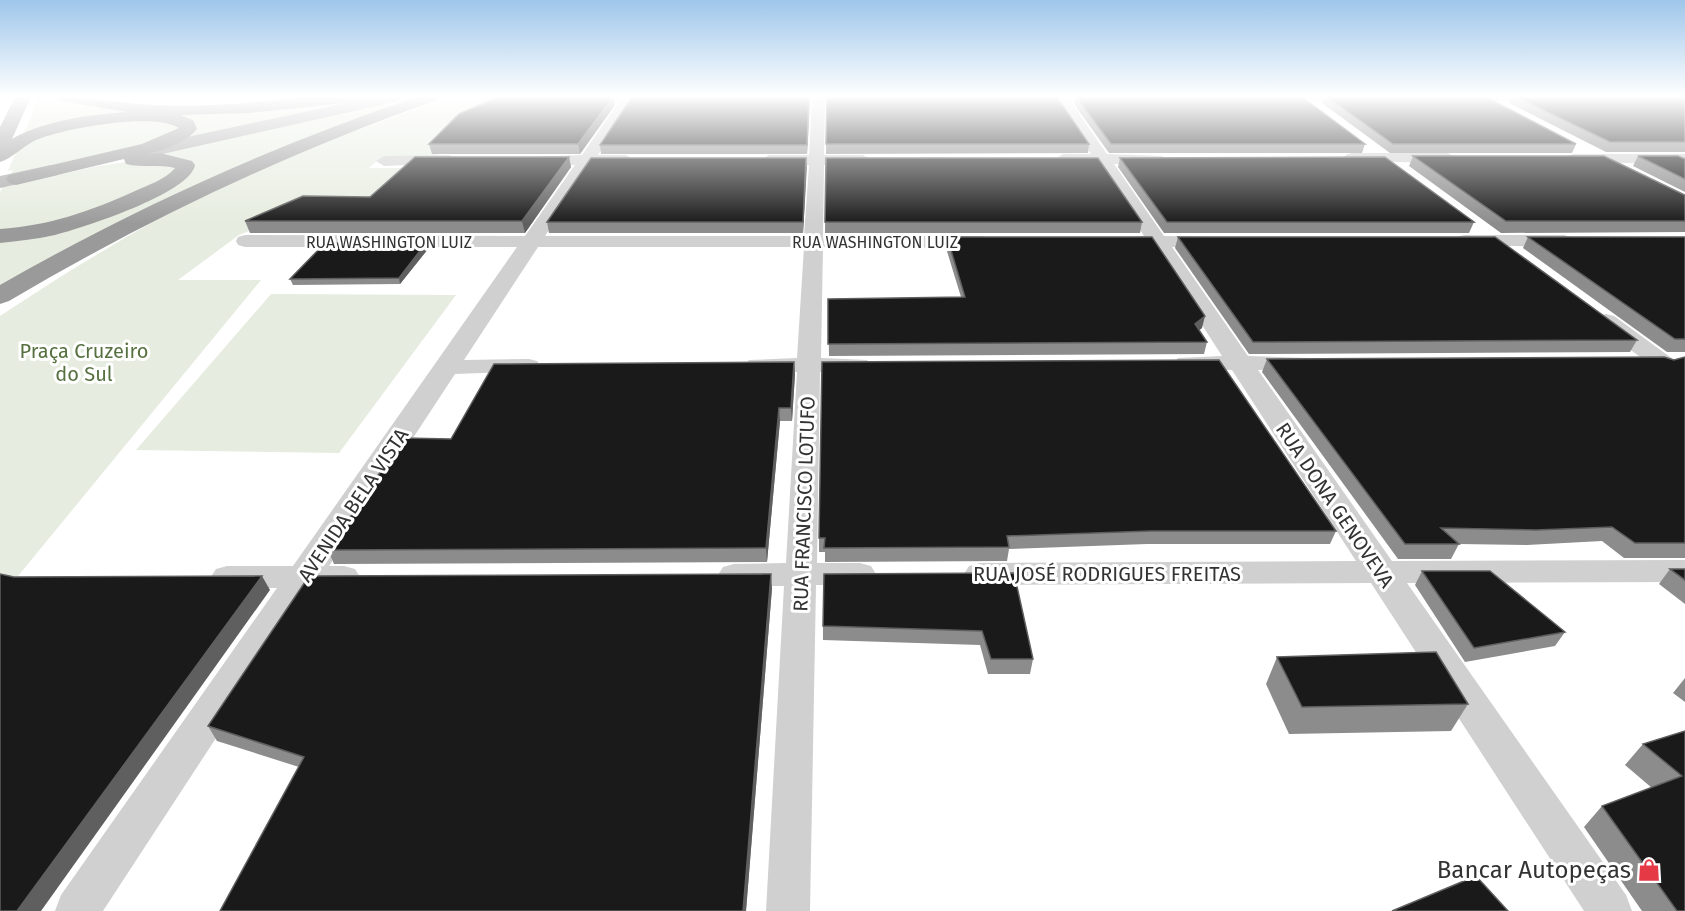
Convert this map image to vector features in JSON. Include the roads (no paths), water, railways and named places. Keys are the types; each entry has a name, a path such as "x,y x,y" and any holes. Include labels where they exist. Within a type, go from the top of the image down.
{"highway":[{"path":"0,156 22,140"},
{"path":"8,180 148,148 170,140"},
{"path":"0,296 119,228 228,175 312,140"},
{"path":"0,236 54,230 98,216 177,178 184,172 185,165 176,161 143,159 8,180"}],"main road":[{"path":"8,180 196,140"}],"street":[{"name":"AVENIDA BELA VISTA","path":"77,911 600,140"},
{"name":"RUA FRANCISCO LOTUFO","path":"788,911 818,140"},
{"name":"RUA DONA GENOVEVA","path":"1090,140 1610,911"},
{"path":"1358,140 1412,179"},
{"path":"1572,144 1633,175"},
{"path":"1337,158 1464,158"},
{"path":"1043,159 1173,159"},
{"path":"1556,159 1685,159"},
{"path":"384,161 467,160"},
{"path":"515,160 644,160"},
{"path":"748,160 877,160"},
{"path":"1468,220 1525,262"},
{"name":"RUA WASHINGTON LUIZ","path":"245,241 1004,242"},
{"path":"1099,242 1227,241"},
{"path":"1449,241 1579,241"},
{"path":"1593,312 1685,379"},
{"path":"1626,362 1685,361"},
{"path":"1168,363 1322,363"},
{"path":"739,365 881,365"},
{"path":"447,367 552,366"},
{"name":"RUA JOSÉ RODRIGUES FREITAS","path":"955,574 1685,572"},
{"path":"706,575 884,574"},
{"path":"199,577 375,577"}],"place":[{"name":"Bancar Autopeças","path":"1649,870"}],"park label":[{"name":"Praça Cruzeiro do Sul","path":"84,362"}]}
